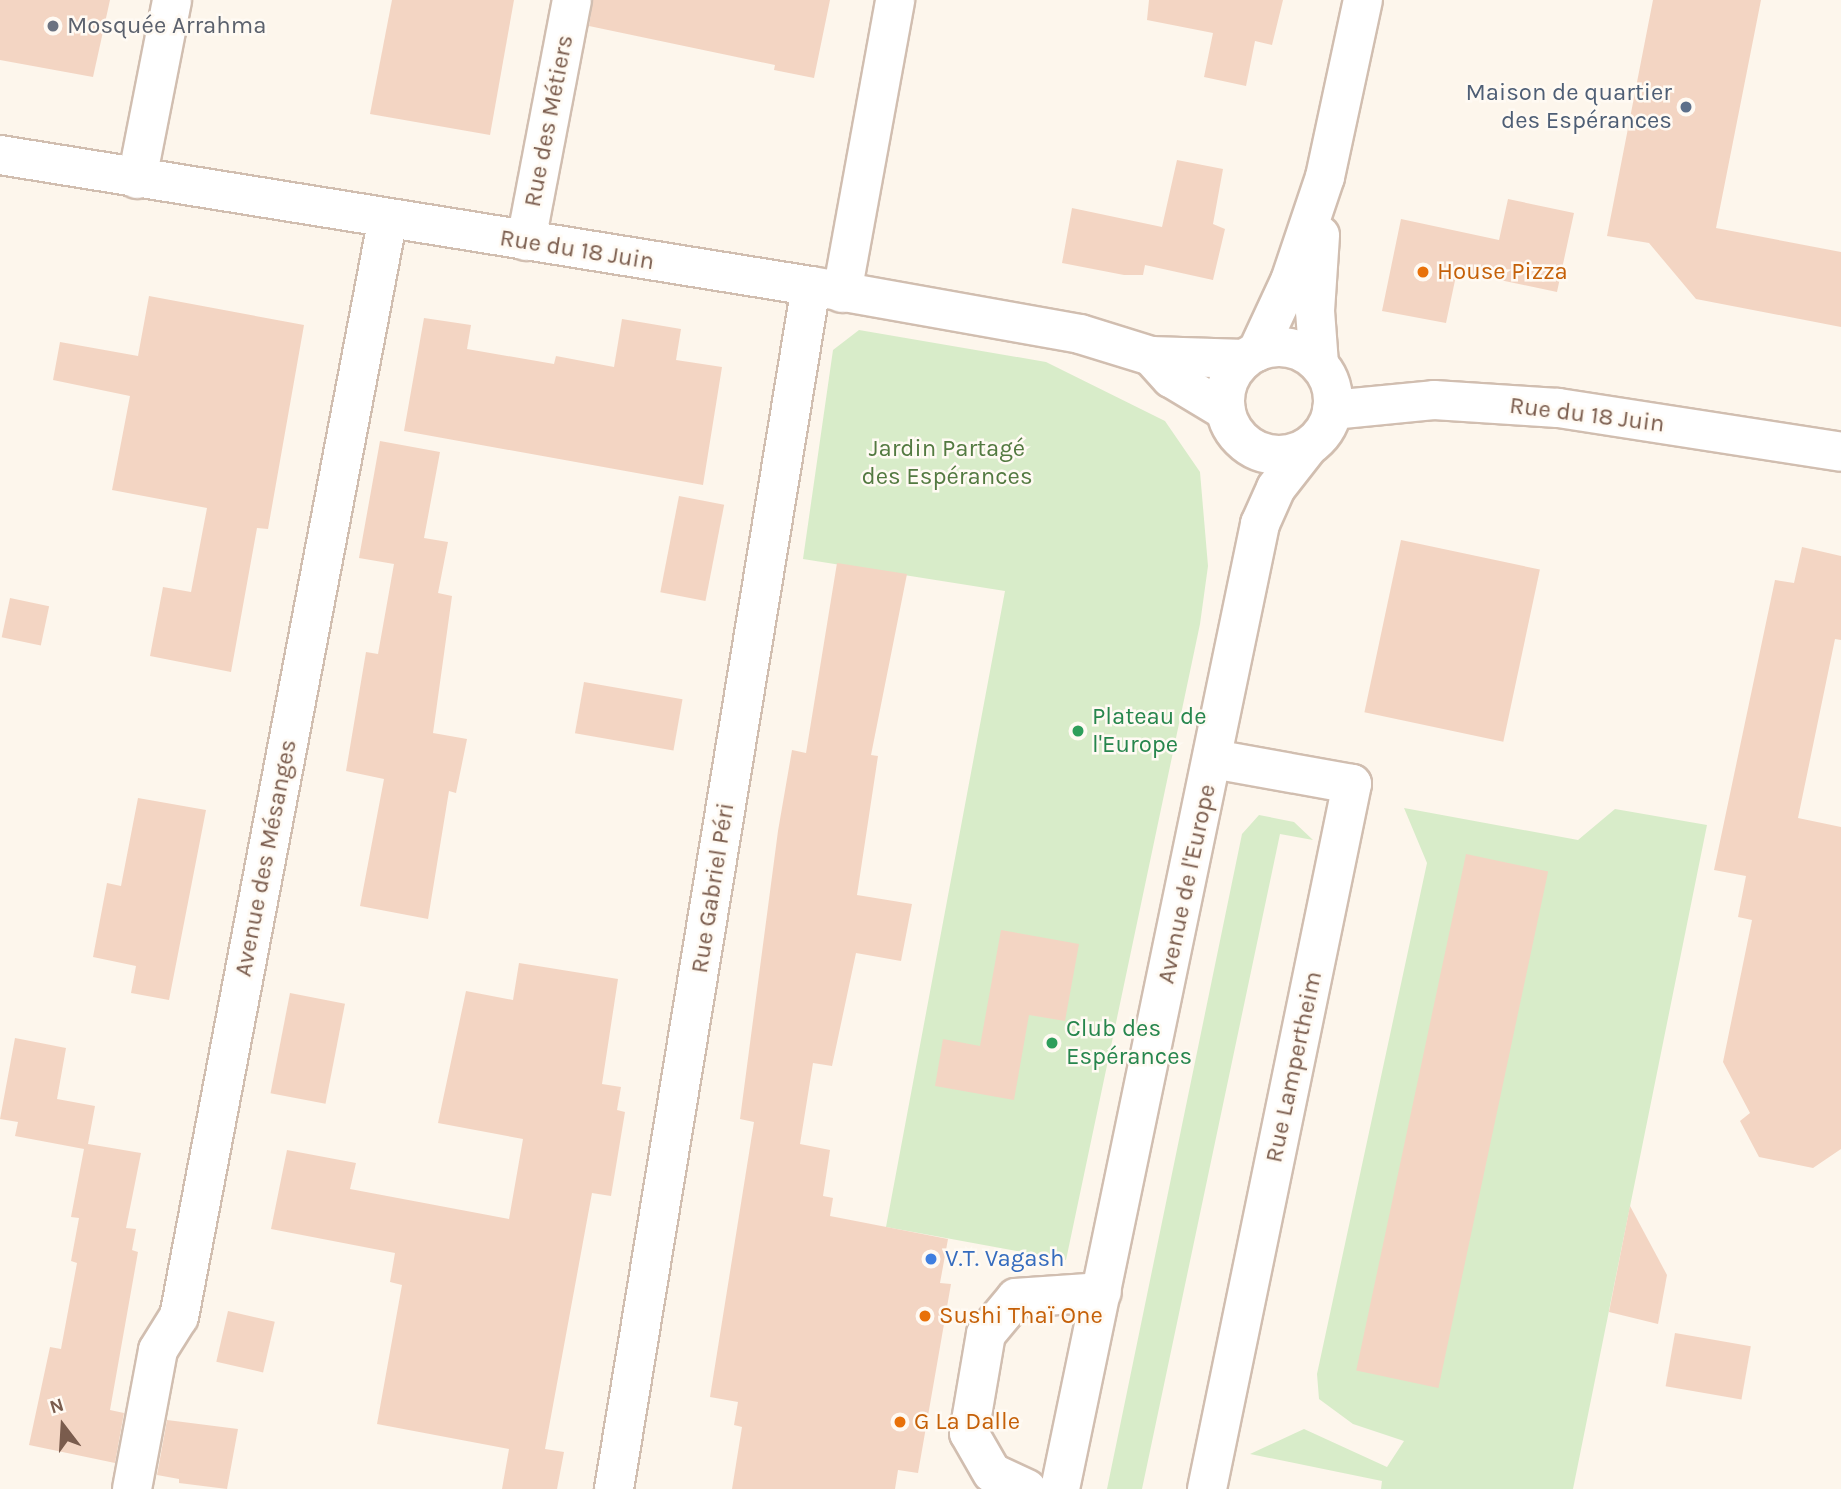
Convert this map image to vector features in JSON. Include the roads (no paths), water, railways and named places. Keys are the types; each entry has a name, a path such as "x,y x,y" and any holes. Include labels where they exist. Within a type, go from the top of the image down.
{"street":[{"path":"137,178 172,0"},
{"name":"Rue des Métiers","path":"526,241 572,0"},
{"name":"Rue Gabriel Péri","path":"614,1489 826,290 895,0"},
{"path":"1325,177 1315,311 1319,364 1332,393 1332,410 1327,426 1307,447 1268,453 1234,425 1229,382 1251,355 1290,281 1325,177 1363,0"},
{"name":"Rue du 18 Juin","path":"0,155 387,222 526,241 1080,334 1151,356 1251,355"},
{"name":"Avenue des Mésanges","path":"132,1489 158,1350 179,1317 387,222"},
{"path":"1251,355 1289,348 1319,364"},
{"name":"Rue du 18 Juin","path":"1151,356 1181,385 1234,425"},
{"name":"Rue du 18 Juin","path":"1332,410 1434,400 1558,408 1841,452"},
{"name":"Avenue de l'Europe","path":"1234,425 1260,524"},
{"name":"Avenue de l'Europe","path":"1060,1489 1260,524 1276,488 1307,447"},
{"name":"Rue Lampertheim","path":"1207,1489 1352,783 1213,759"},
{"path":"1027,1489 992,1473 969,1433 986,1334 1016,1298 1102,1292"}],"place":[{"name":"Mosquée Arrahma","path":"53,26"},
{"name":"Maison de quartier des Espérances","path":"1686,107"},
{"name":"House Pizza","path":"1423,272"},
{"name":"Plateau de l'Europe","path":"1078,731"},
{"name":"Club des Espérances","path":"1052,1043"},
{"name":"V.T. Vagash","path":"931,1259"},
{"name":"Sushi Thaï One","path":"925,1316"},
{"name":"G La Dalle","path":"900,1422"}],"park label":[{"name":"Jardin Partagé des Espérances","path":"947,463"}]}
